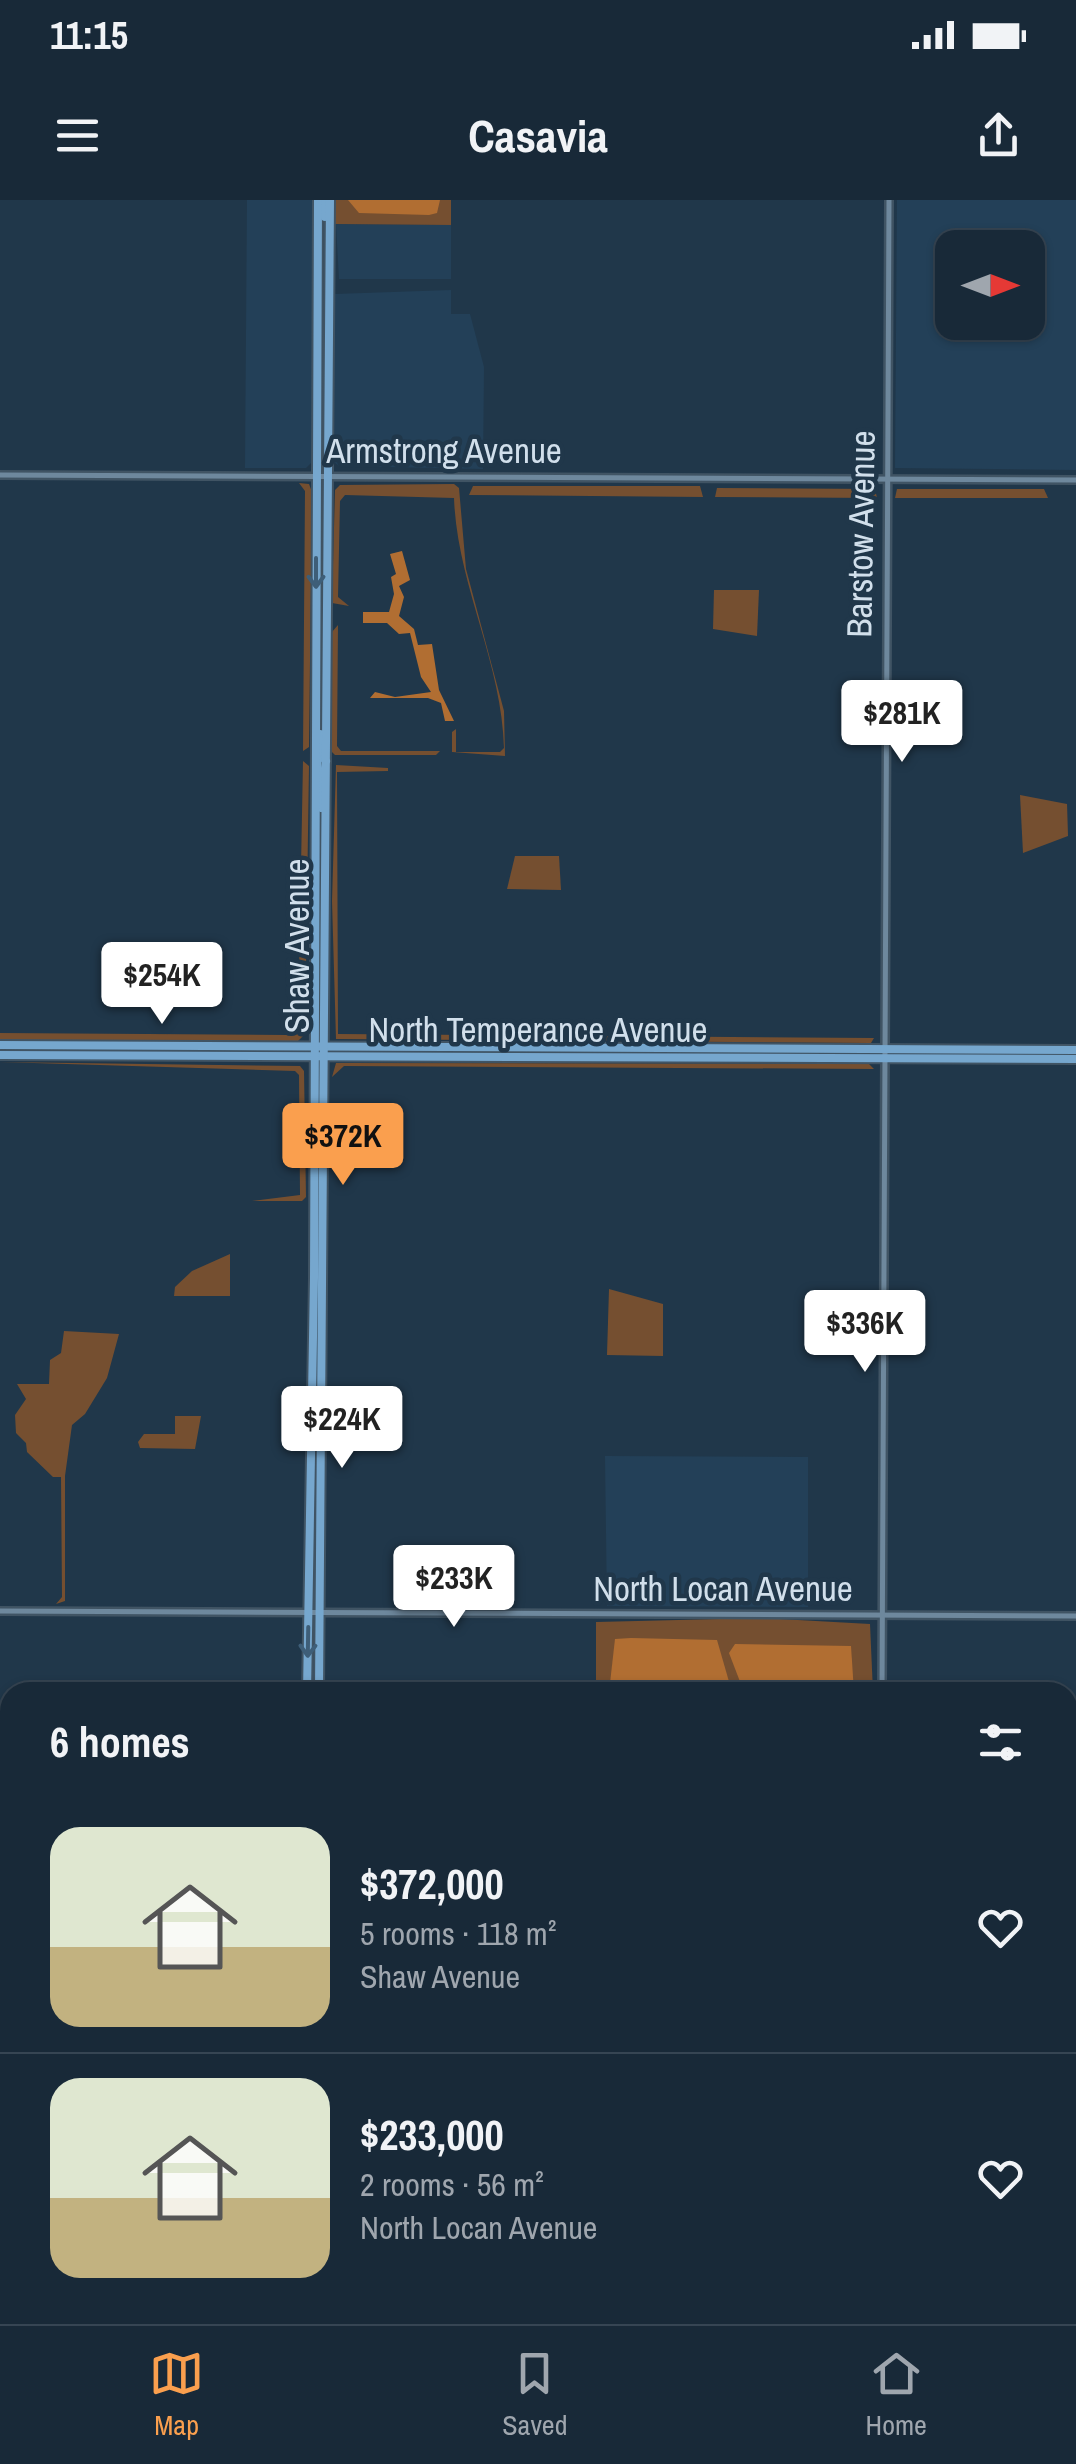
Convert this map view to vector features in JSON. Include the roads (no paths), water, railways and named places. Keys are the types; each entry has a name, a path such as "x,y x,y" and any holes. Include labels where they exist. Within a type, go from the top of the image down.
{"main road":[{"name":"Shaw Avenue","path":"319,1682 330,284 330,225 325,220 324,200"},
{"name":"Shaw Avenue","path":"307,1682 314,1278 318,254 324,200"},
{"path":"318,254 330,284"},
{"path":"316,690 320,754 326,760"},
{"path":"314,756 320,766 326,828"},
{"name":"North Temperance Avenue","path":"0,1045 325,1046 1076,1059"},
{"name":"North Temperance Avenue","path":"0,1055 324,1057 1076,1050"},
{"path":"314,1205 324,1264"},
{"path":"314,1278 318,1328 324,1337"}],"street":[{"name":"Barstow Avenue","path":"882,1682 889,200"},
{"name":"Armstrong Avenue","path":"0,476 1076,480"},
{"name":"North Locan Avenue","path":"0,1612 1076,1616"}]}
